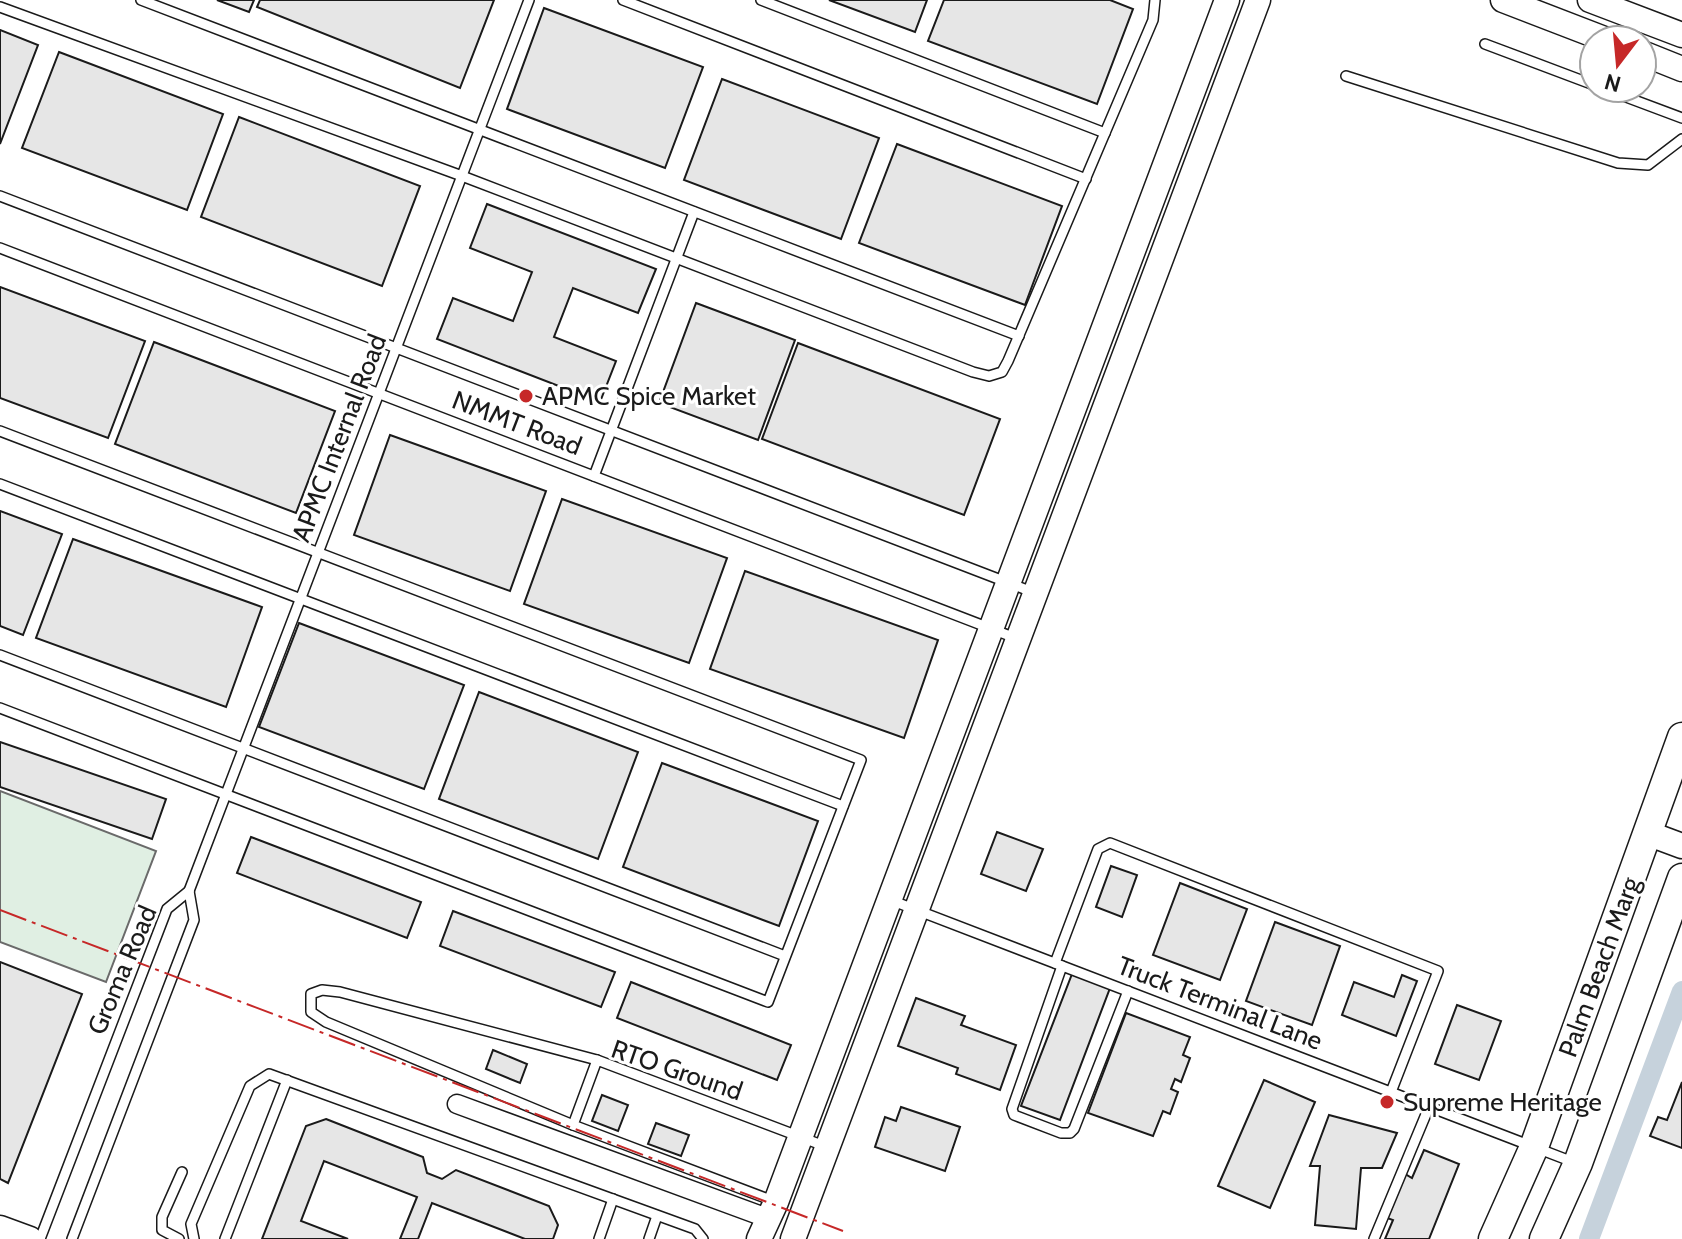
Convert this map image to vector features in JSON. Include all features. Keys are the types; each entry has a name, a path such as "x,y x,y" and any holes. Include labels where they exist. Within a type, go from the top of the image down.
{"main road":[{"name":"Palm Beach Marg","path":"1493,1239 1534,1147 1682,737"},
{"name":"Palm Beach Marg","path":"1544,1239 1578,1163 1682,878"}],"street":[{"path":"457,1104 767,1220 1227,0"},
{"path":"793,1239 1258,0"},
{"path":"1503,0 1578,29"},
{"path":"1590,0 1620,5 1682,35"},
{"path":"1658,59 1682,69"},
{"path":"1647,833 1682,846"},
{"path":"0,1228 30,1239"}],"lane":[{"path":"141,0 1019,336"},
{"name":"APMC Internal Road","path":"189,891 529,0"},
{"path":"623,0 1086,179"},
{"path":"761,0 1105,133"},
{"path":"0,7 462,176 989,376 1002,372 1019,336 1153,20 1155,0"},
{"path":"1485,44 1578,79"},
{"path":"1346,76 1618,163 1648,165 1682,139"},
{"path":"1645,104 1682,118"},
{"path":"0,196 1035,593"},
{"path":"594,476 694,212"},
{"name":"NMMT Road","path":"0,248 1018,639"},
{"path":"0,431 861,760 768,1002 0,708"},
{"path":"0,484 843,806"},
{"path":"0,655 785,956"},
{"path":"1128,991 1074,1129 1070,1133 1061,1133 1014,1115 1012,1109 1098,849 1110,843 1438,971 1391,1092"},
{"name":"Groma Road","path":"40,1239 167,909 189,891 194,920 72,1239"},
{"name":"Truck Terminal Lane","path":"889,900 1578,1163"},
{"path":"597,1060 340,992 322,990 311,994 311,1012 326,1022 573,1125 767,1220"},
{"name":"RTO Ground","path":"573,1125 597,1060 827,1147"},
{"path":"194,1239 191,1224 250,1086 269,1074 695,1229 703,1239"},
{"path":"225,1239 287,1080"},
{"path":"1374,1239 1429,1107"},
{"path":"179,1239 162,1230 162,1217 182,1172"},
{"path":"599,1239 613,1199"},
{"path":"649,1239 657,1216"}],"green space":[{"path":"0,791 156,851 106,982 0,942"}],"building":[{"path":"217,0 254,0 249,12"},
{"path":"260,0 494,0 460,88 257,7"},
{"path":"829,0 927,0 915,32"},
{"path":"944,0 1110,0 1133,9 1097,104 928,41"},
{"path":"544,8 703,67 665,168 507,109"},
{"path":"0,30 38,45 0,144"},
{"path":"59,52 223,114 187,210 22,148"},
{"path":"722,79 879,138 841,239 684,180"},
{"path":"239,117 420,186 382,286 201,217"},
{"path":"897,144 1062,206 1025,305 859,243"},
{"path":"487,204 656,269 638,313 573,288 554,337 616,361 600,402 437,339 453,298 513,321 532,272 470,248"},
{"path":"0,287 145,341 108,438 0,398"},
{"path":"696,303 795,340 758,440 659,403"},
{"path":"154,342 335,411 296,513 115,444"},
{"path":"798,343 1000,419 964,515 762,439"},
{"path":"390,435 546,491 510,591 354,535"},
{"path":"562,499 727,558 689,663 524,604"},
{"path":"0,511 62,534 23,635 0,626"},
{"path":"73,539 262,607 226,707 36,638"},
{"path":"745,571 938,640 904,738 710,669"},
{"path":"299,623 464,685 424,789 259,727"},
{"path":"479,692 638,752 598,859 439,799"},
{"path":"0,742 166,799 152,839 0,787"},
{"path":"662,763 818,821 779,926 623,867"},
{"path":"997,832 1043,849 1026,891 981,874"},
{"path":"251,837 421,902 407,938 237,873"},
{"path":"1111,866 1137,875 1122,917 1096,907"},
{"path":"1180,883 1247,909 1220,980 1153,955"},
{"path":"453,911 615,972 601,1007 440,946"},
{"path":"1275,922 1340,946 1312,1025 1246,1001"},
{"path":"0,962 82,994 8,1183 0,1179"},
{"path":"1072,974 1110,988 1060,1120 1021,1106"},
{"path":"1402,975 1417,981 1396,1036 1342,1015 1354,982 1394,997"},
{"path":"631,982 791,1045 777,1080 617,1018"},
{"path":"916,998 965,1016 961,1025 1016,1045 1000,1090 956,1074 958,1068 898,1046"},
{"path":"1457,1005 1501,1021 1479,1080 1435,1064"},
{"path":"1126,1013 1190,1037 1183,1055 1190,1058 1181,1082 1175,1079 1171,1089 1178,1092 1170,1114 1163,1111 1153,1136 1088,1113"},
{"path":"493,1050 527,1064 520,1083 486,1069"},
{"path":"1264,1080 1315,1102 1270,1208 1218,1186"},
{"path":"1682,1082 1682,1148 1650,1136 1658,1117 1667,1120"},
{"path":"602,1095 628,1105 618,1131 592,1121"},
{"path":"901,1107 960,1127 945,1171 875,1147 885,1117 896,1121"},
{"path":"1329,1115 1397,1133 1382,1168 1361,1168 1356,1229 1315,1225 1320,1166 1310,1166"},
{"path":"326,1119 423,1157 427,1173 442,1179 456,1170 549,1206 558,1225 553,1239 525,1239 432,1203 418,1239 400,1239 417,1197 324,1161 301,1221 348,1239 262,1239 306,1126"},
{"path":"656,1123 689,1135 681,1156 648,1144"},
{"path":"1424,1150 1459,1164 1429,1239 1385,1239 1393,1220 1387,1218 1405,1174 1412,1178"}],"waterway":[{"path":"1589,1239 1682,991"}],"power":[{"path":"0,910 843,1231"}],"place":[{"name":"APMC Spice Market","path":"526,396"},
{"name":"Supreme Heritage","path":"1387,1102"}]}
